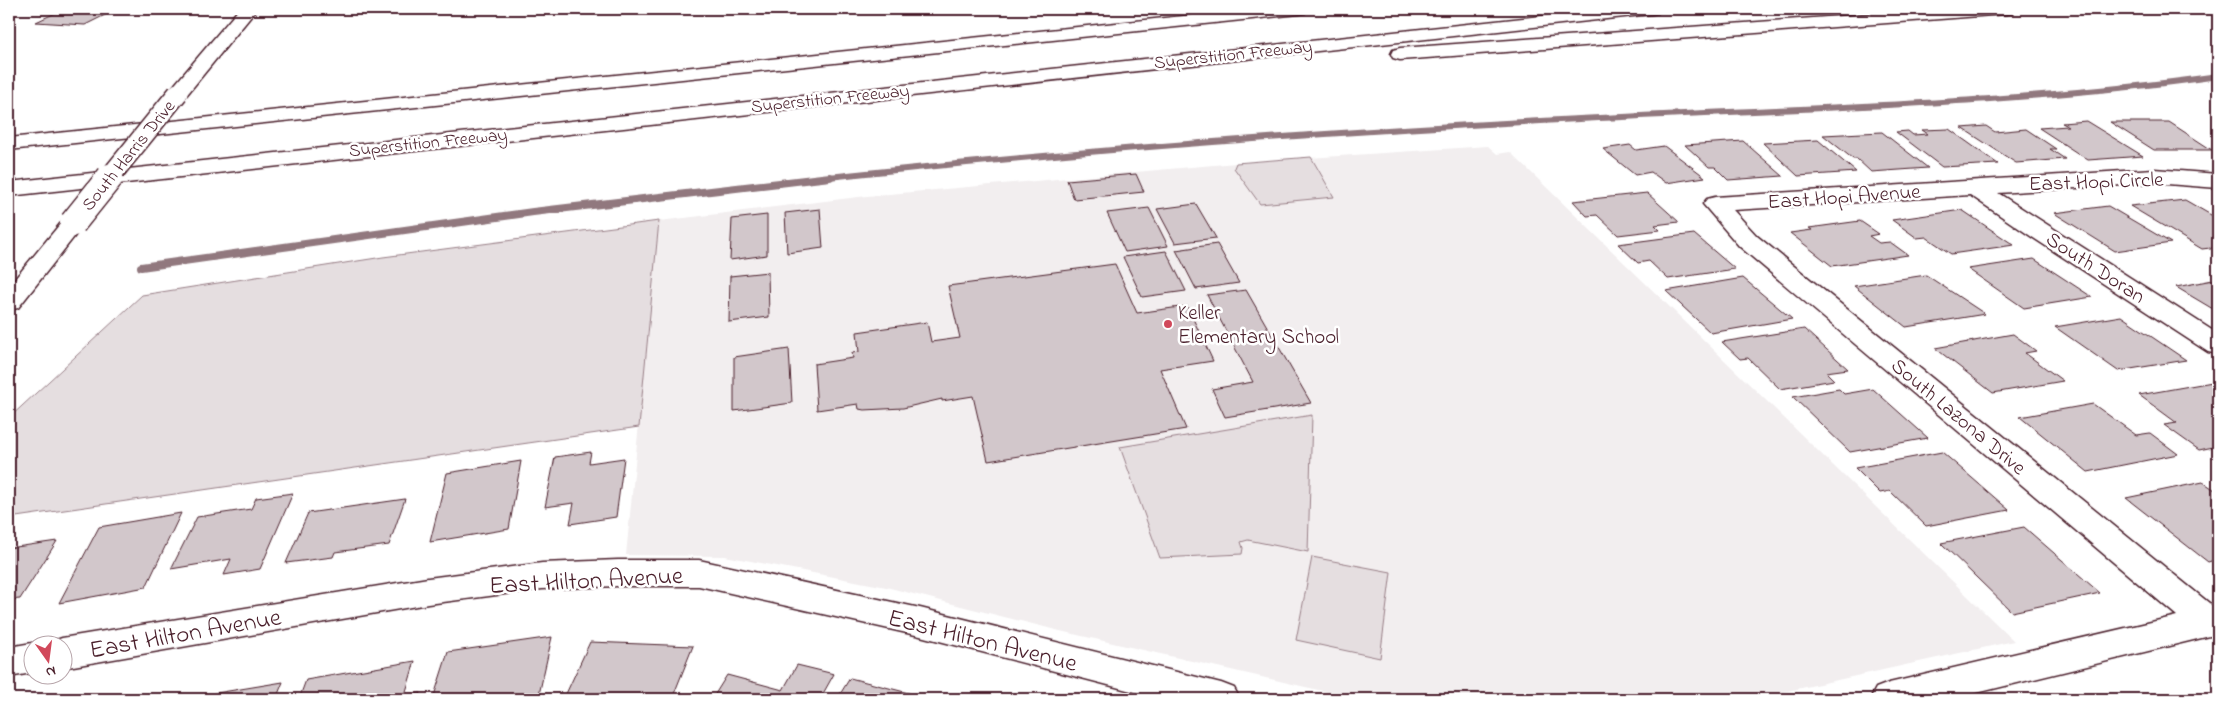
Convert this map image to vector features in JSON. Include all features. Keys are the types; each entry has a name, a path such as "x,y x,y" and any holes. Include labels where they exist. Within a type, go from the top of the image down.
{"main road":[{"name":"South Harris Drive","path":"9,302 248,9"},
{"path":"1049,35 1236,9"},
{"name":"Superstition Freeway","path":"9,144 1299,9"},
{"name":"Superstition Freeway","path":"9,189 1652,9"},
{"path":"540,130 1415,53 2006,9"},
{"name":"East Hopi Circle","path":"1974,187 2154,176 2218,181"},
{"name":"East Hopi Avenue","path":"1715,204 1974,187"},
{"name":"South Doran","path":"1974,187 2218,346"},
{"name":"South Lazona Drive","path":"1715,204 1748,242 2213,621"},
{"name":"East Hilton Avenue","path":"72,651 428,591 542,576 618,573 698,573 920,622 1220,699"},
{"path":"1889,699 2213,621"},
{"path":"9,662 22,660"}],"shaded area":[{"name":"Keller Elementary School","path":"1488,146 1497,154 1510,152 2014,641 1752,699 1358,699 1060,631 886,587 725,556 626,555 659,221 867,196 1236,163"},
{"path":"1311,157 1334,197 1260,204 1234,168 1236,163"},
{"path":"659,221 639,427 9,518 9,418 142,295 383,257"},
{"path":"1312,415 1308,552 1248,540 1241,542 1242,554 1160,558 1120,447"},
{"path":"1312,557 1391,572 1380,658 1296,640"}],"building":[{"path":"64,9 117,9 85,25 36,22"},
{"path":"2086,121 2143,156 2088,160 2039,128 2068,126 2062,123"},
{"path":"2110,122 2169,122 2212,150 2154,150"},
{"path":"1986,126 1995,132 2026,129 2056,149 2050,149 2065,159 2016,163 1962,128"},
{"path":"1949,129 1998,164 1942,167 1896,132 1908,131 1913,135 1928,134 1922,130"},
{"path":"1882,132 1928,168 1871,172 1857,159 1853,159 1823,135"},
{"path":"1818,140 1856,172 1798,176 1763,143"},
{"path":"1743,141 1783,176 1728,180 1715,167 1709,167 1685,145"},
{"path":"1630,145 1636,150 1664,146 1705,177 1666,183 1651,172 1635,175 1603,149"},
{"path":"1136,174 1144,192 1074,199 1067,180"},
{"path":"1647,193 1679,222 1655,225 1660,230 1618,235 1597,215 1587,216 1573,201"},
{"path":"2185,200 2218,219 2218,247 2202,249 2130,206"},
{"path":"1196,204 1216,238 1175,243 1157,209"},
{"path":"2108,206 2171,243 2115,251 2054,213"},
{"path":"1149,208 1168,246 1125,252 1107,213"},
{"path":"820,209 823,248 787,253 785,213"},
{"path":"1962,210 2014,245 1951,254 1926,237 1917,238 1892,220"},
{"path":"767,215 767,255 730,260 732,219"},
{"path":"1860,221 1879,234 1869,236 1879,243 1890,242 1908,255 1832,266 1790,233 1812,230 1809,228"},
{"path":"1694,234 1735,269 1668,279 1649,261 1638,263 1618,244"},
{"path":"1217,244 1239,283 1196,289 1176,250"},
{"path":"1166,251 1186,291 1142,297 1123,257"},
{"path":"2034,259 2092,297 2024,308 1968,269"},
{"path":"1115,264 1137,313 1187,306 1213,361 1160,369 1186,429 988,461 973,396 942,401 942,399 903,408 864,410 859,409 858,404 817,410 814,364 853,358 852,353 859,352 857,332 927,322 931,342 960,338 948,286"},
{"path":"768,272 769,317 729,322 730,276"},
{"path":"1926,275 1985,314 1906,327 1854,286"},
{"path":"1743,278 1792,319 1711,333 1666,291"},
{"path":"2218,279 2218,312 2176,287"},
{"path":"1246,290 1311,403 1225,417 1212,389 1253,382 1207,295"},
{"path":"2121,316 2186,360 2118,371 2055,327"},
{"path":"1804,329 1848,369 1826,372 1834,380 1780,389 1748,358 1740,359 1722,342"},
{"path":"2013,334 2036,351 2025,353 2063,381 1993,393 1935,348"},
{"path":"789,349 792,403 734,411 734,357"},
{"path":"2218,381 2218,446 2199,450 2164,425 2177,423 2139,395"},
{"path":"1839,389 1844,394 1873,389 1928,438 1850,452 1793,397"},
{"path":"2093,404 2136,435 2150,433 2178,454 2088,472 2020,417"},
{"path":"591,452 589,463 624,458 616,517 570,524 574,503 545,507 555,457"},
{"path":"1942,452 2009,510 1926,526 1890,491 1880,493 1855,468"},
{"path":"521,461 509,529 430,542 447,473"},
{"path":"2203,482 2218,492 2218,559 2208,562 2126,498"},
{"path":"293,493 260,569 224,575 231,559 171,569 197,517 251,509 256,498"},
{"path":"405,499 389,545 335,552 333,557 286,563 308,513"},
{"path":"181,513 146,587 59,603 99,527"},
{"path":"2024,527 2100,593 2012,612 1941,543"},
{"path":"57,541 20,599 9,600 9,548"},
{"path":"552,637 538,699 433,699 448,652"},
{"path":"590,642 693,646 672,699 602,699 603,697 565,696"},
{"path":"415,661 405,695 421,693 419,699 299,699 306,680"},
{"path":"797,665 834,674 820,699 712,699 727,675 783,690"},
{"path":"850,678 932,699 837,699"},
{"path":"283,682 276,699 180,699"}],"waterway":[{"path":"819,178 1208,142 1501,123 1987,99 2141,86 2218,76"},
{"path":"141,267 533,212 830,177"}],"place":[{"name":"Keller Elementary School","path":"1168,324"}]}
